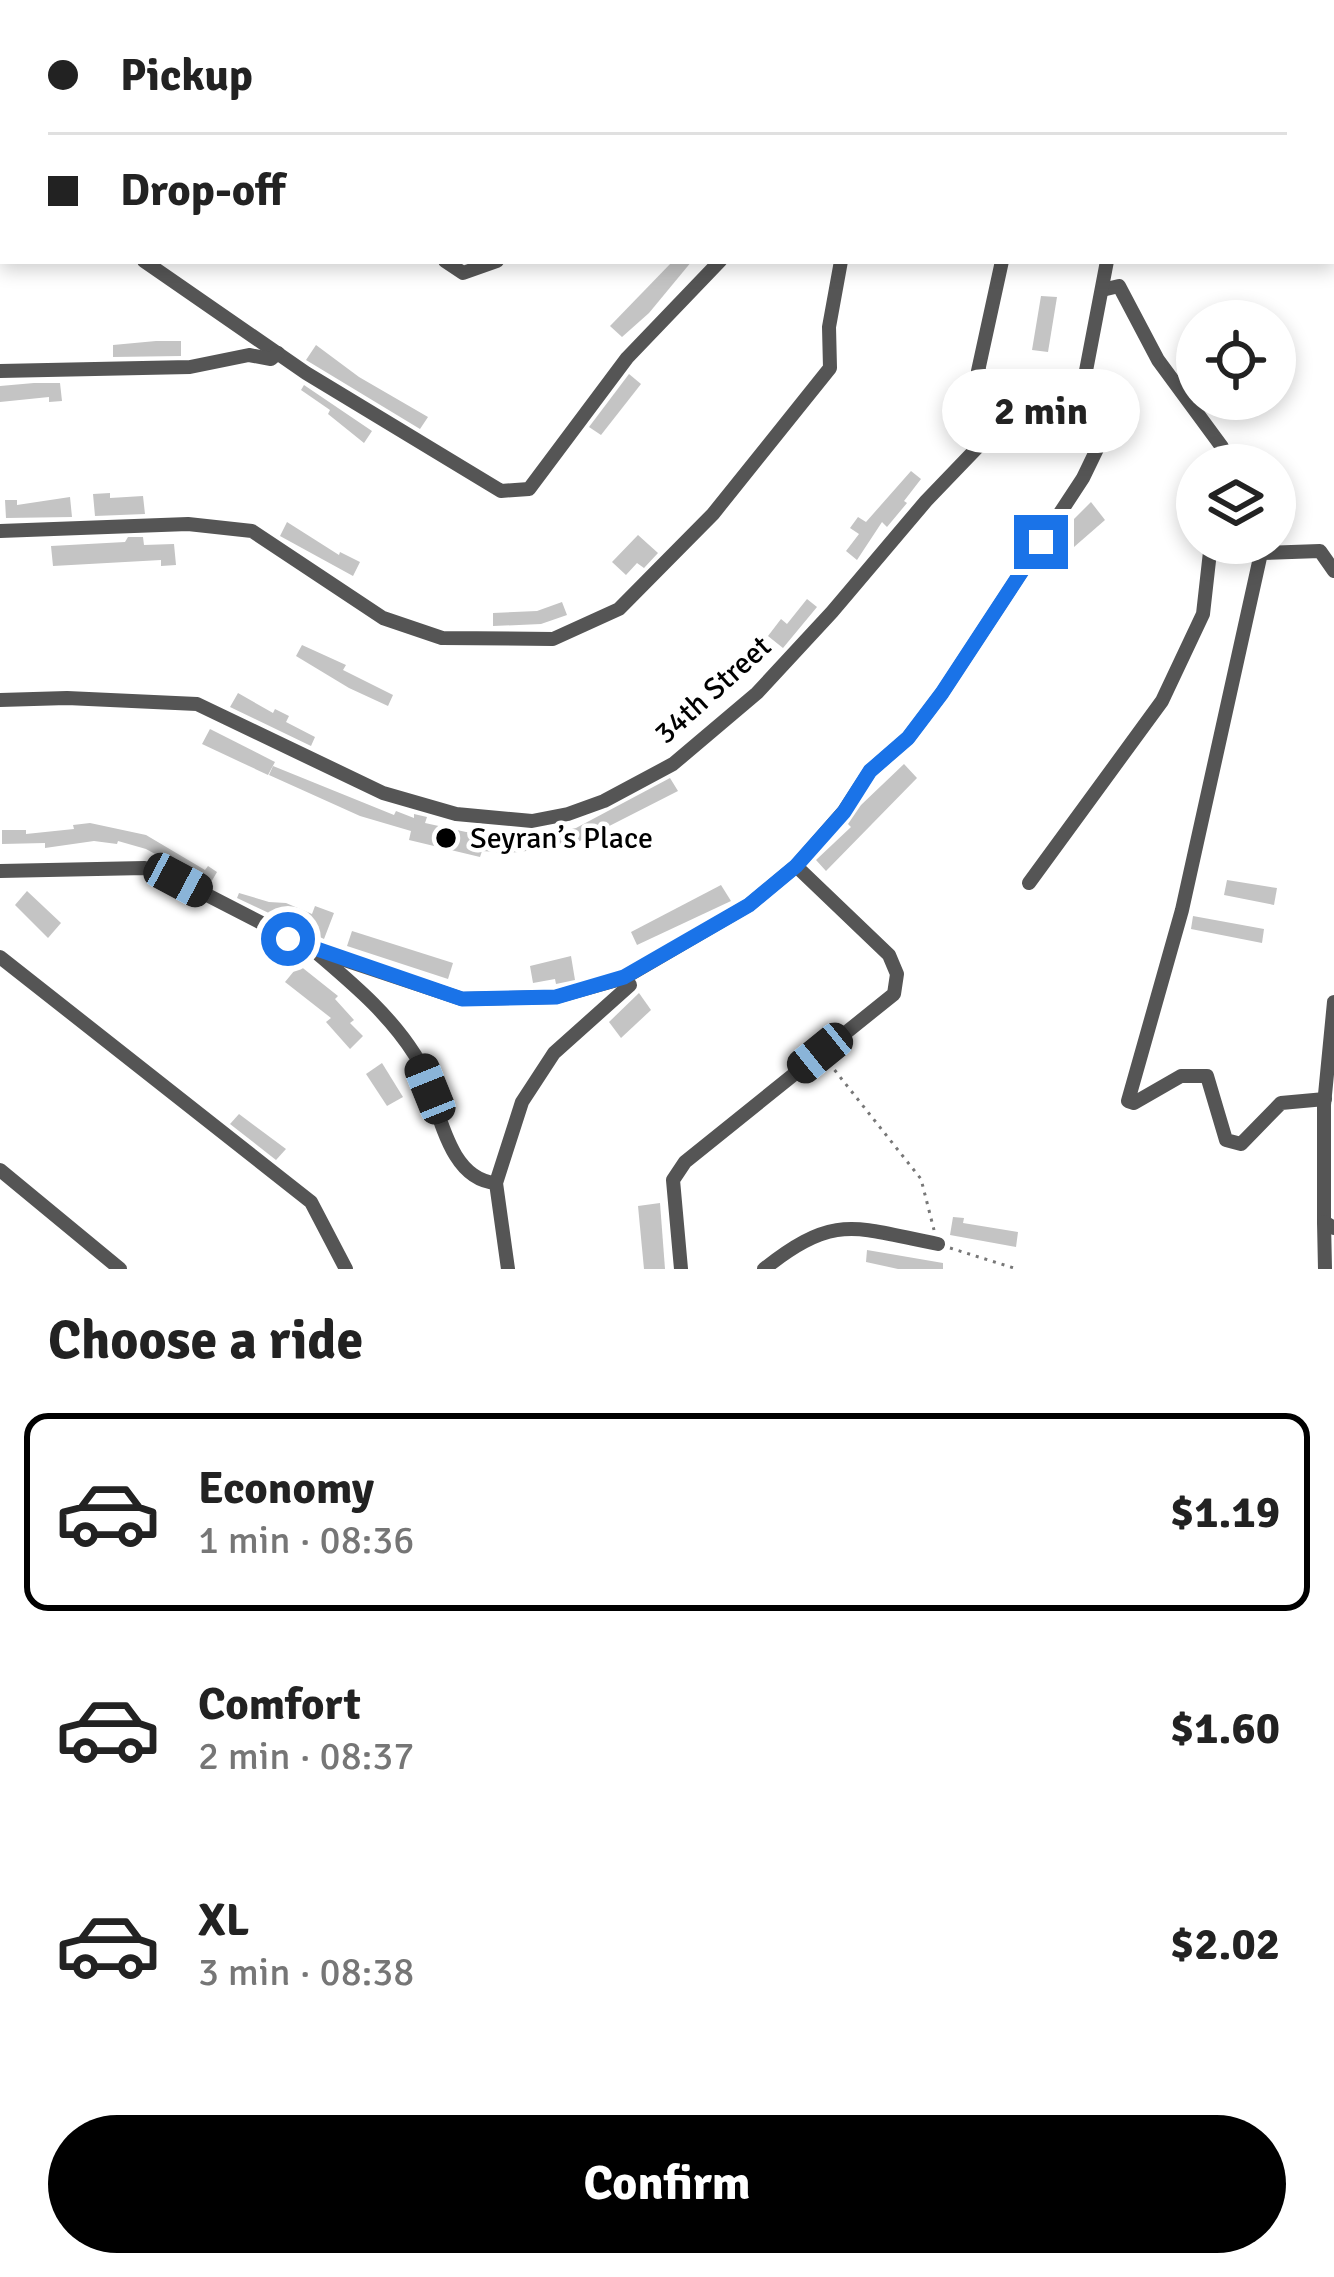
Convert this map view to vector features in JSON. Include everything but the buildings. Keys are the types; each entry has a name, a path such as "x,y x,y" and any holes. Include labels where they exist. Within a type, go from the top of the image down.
{"street":[{"path":"148,264 278,353 501,491 530,489 627,358 717,264"},
{"path":"450,264 463,273 488,264"},
{"path":"0,531 188,524 252,531 383,618 442,638 553,639 619,609 713,514 830,368 829,327 840,264"},
{"path":"0,871 145,868 178,880 312,950 462,999 556,997 624,977 749,905 796,866 844,812 870,771 908,738 1083,478 1098,447 1076,423 1024,399 1005,396 978,371 1001,264"},
{"path":"1076,423 1106,264"},
{"path":"1102,290 1119,286 1158,360 1220,444"},
{"path":"0,371 190,367 249,355 271,359 278,353"},
{"name":"34th Street","path":"0,700 197,704 383,793 420,804 456,814 532,821 568,814 673,764 757,693 926,501 1024,399"},
{"path":"1296,550 1320,551 1334,571"},
{"path":"1029,883 1162,701 1203,614 1209,564"},
{"path":"1256,564 1182,910 1128,1101 1135,1103 1181,1076 1208,1076 1226,1140 1241,1144 1281,1102 1325,1099"},
{"path":"681,1269 674,1180 685,1162 894,994 897,974 889,955 796,866"},
{"path":"312,950 378,1006 417,1058 468,1174 496,1183"},
{"path":"0,957 311,1202 346,1269"},
{"path":"508,1269 496,1183 523,1102 554,1053 629,985"},
{"path":"1325,1269 1329,1225 1325,1099 1334,1002"},
{"path":"0,1170 121,1269"},
{"path":"764,1269 823,1230 855,1228 938,1244"}],"path":[{"path":"820,1053 921,1179 938,1244 1017,1269"}],"place":[{"name":"Seyran’s Place","path":"446,838"}],"route":[{"path":"288,939 462,999 556,997 624,977 749,905 796,866 844,812 870,771 908,738 1041,542"}]}
